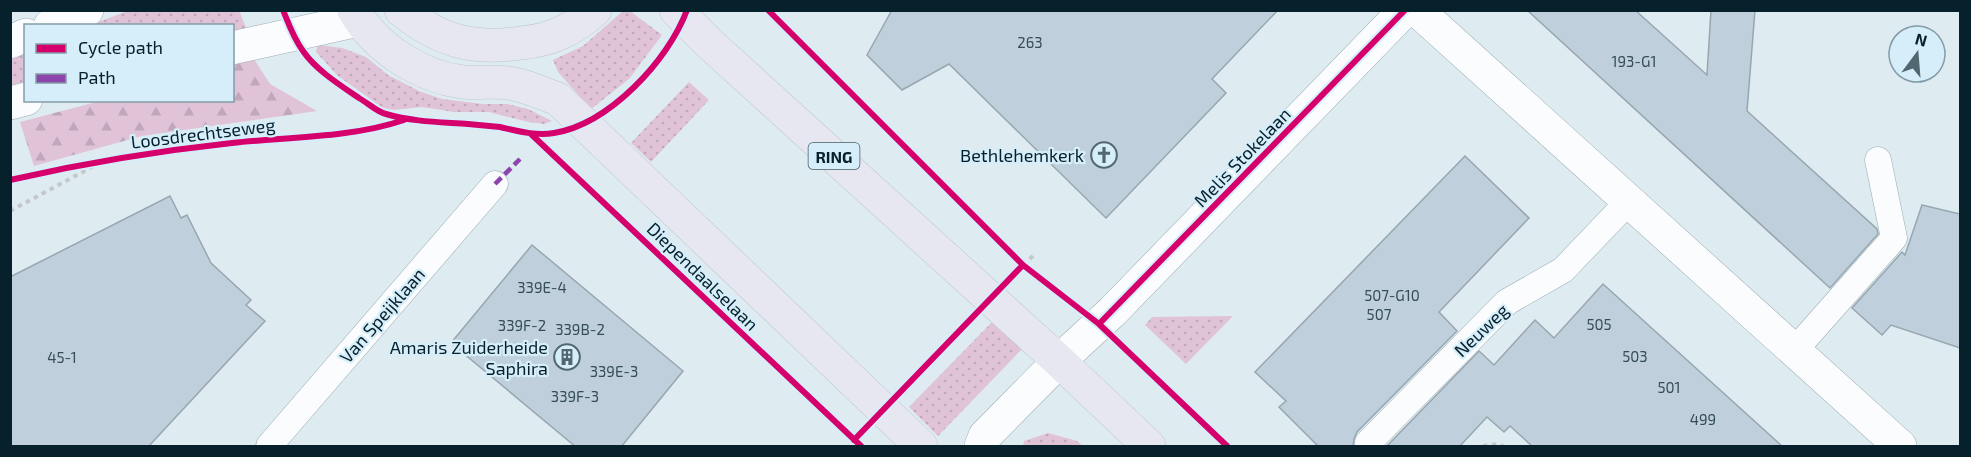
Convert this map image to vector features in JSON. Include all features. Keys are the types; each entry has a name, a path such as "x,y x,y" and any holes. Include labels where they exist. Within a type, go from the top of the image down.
{"main road":[{"path":"357,15 400,10 435,33 458,42 499,47 553,38 581,22 595,10"},
{"name":"RING","path":"676,10 710,44 1059,361 1149,447"},
{"name":"Diependaalselaan","path":"357,15 380,42 401,58 438,76 464,82 512,83 558,99 921,447"}],"street":[{"path":"55,24 87,10"},
{"name":"Melis Stokelaan","path":"981,447 985,436 1059,361 1113,311 1405,10"},
{"path":"1417,10 1900,447"},
{"path":"234,47 357,15"},
{"path":"10,42 24,36"}],"lane":[{"path":"1794,351 1894,238 1878,160"},
{"name":"Van Speijklaan","path":"269,447 495,184"},
{"name":"Neuweg","path":"1368,443 1507,302 1563,270 1628,202"}],"path":[{"path":"10,212 103,161"},
{"path":"991,299 1032,256"},
{"path":"1016,258 1033,273"},
{"path":"1483,447 1498,444 1503,447"}],"green space":[{"path":"239,10 246,28 234,31 234,24 92,24 128,11"},
{"path":"623,11 630,11 662,35 629,79 591,109 558,72 553,60 583,46"},
{"path":"318,45 342,48 366,57 388,75 419,91 442,99 483,104 507,104 528,109 552,121 544,124 528,122 489,112 454,112 422,107 394,110 383,108 338,76 316,52"},
{"path":"24,48 24,88 11,92 11,54"},
{"path":"254,59 270,84 317,111 142,136 34,166 20,122 96,102 234,102 234,64"},
{"path":"689,82 709,100 651,162 631,143"},
{"path":"1233,316 1186,364 1145,325 1152,317"},
{"path":"995,319 1025,346 938,436 909,407"},
{"path":"1048,433 1077,441 1083,446 1023,446 1024,441"}],"building":[{"name":"Bethlehemkerk","path":"892,10 1278,10 1212,79 1226,93 1106,218 949,64 902,90 867,55"},
{"path":"1527,10 1635,10 1707,75 1711,10 1755,10 1747,111 1877,229 1878,234 1830,288"},
{"path":"1465,156 1529,218 1439,312 1457,331 1357,432 1353,447 1319,447 1279,407 1286,401 1255,372"},
{"path":"170,196 181,218 187,215 211,263 251,300 246,305 265,321 148,447 10,447 10,277"},
{"path":"1922,205 1960,214 1960,348 1891,325 1882,335 1852,308 1902,252 1905,255"},
{"name":"Amaris Zuiderheide Saphira","path":"532,245 683,371 621,447 576,447 451,343"},
{"path":"1603,284 1783,447 1533,447 1510,426 1504,432 1487,417 1459,447 1386,447 1479,351 1494,365 1535,320 1554,338"}],"marked path":[{"path":"495,184 520,159"}],"cycle path":[{"path":"283,10 297,42 315,65 379,111 396,117 500,127 540,134 575,127 615,104 651,69 678,30 687,10"},
{"path":"768,10 1023,265 1099,324 1227,446"},
{"path":"1099,324 1405,10"},
{"name":"Loosdrechtseweg","path":"10,180 148,154 232,143 341,134 404,120"},
{"path":"531,134 861,446"},
{"path":"854,440 1023,265"}],"place":[{"name":"Bethlehemkerk","path":"1104,155"},
{"name":"Amaris Zuiderheide Saphira","path":"567,357"}]}
